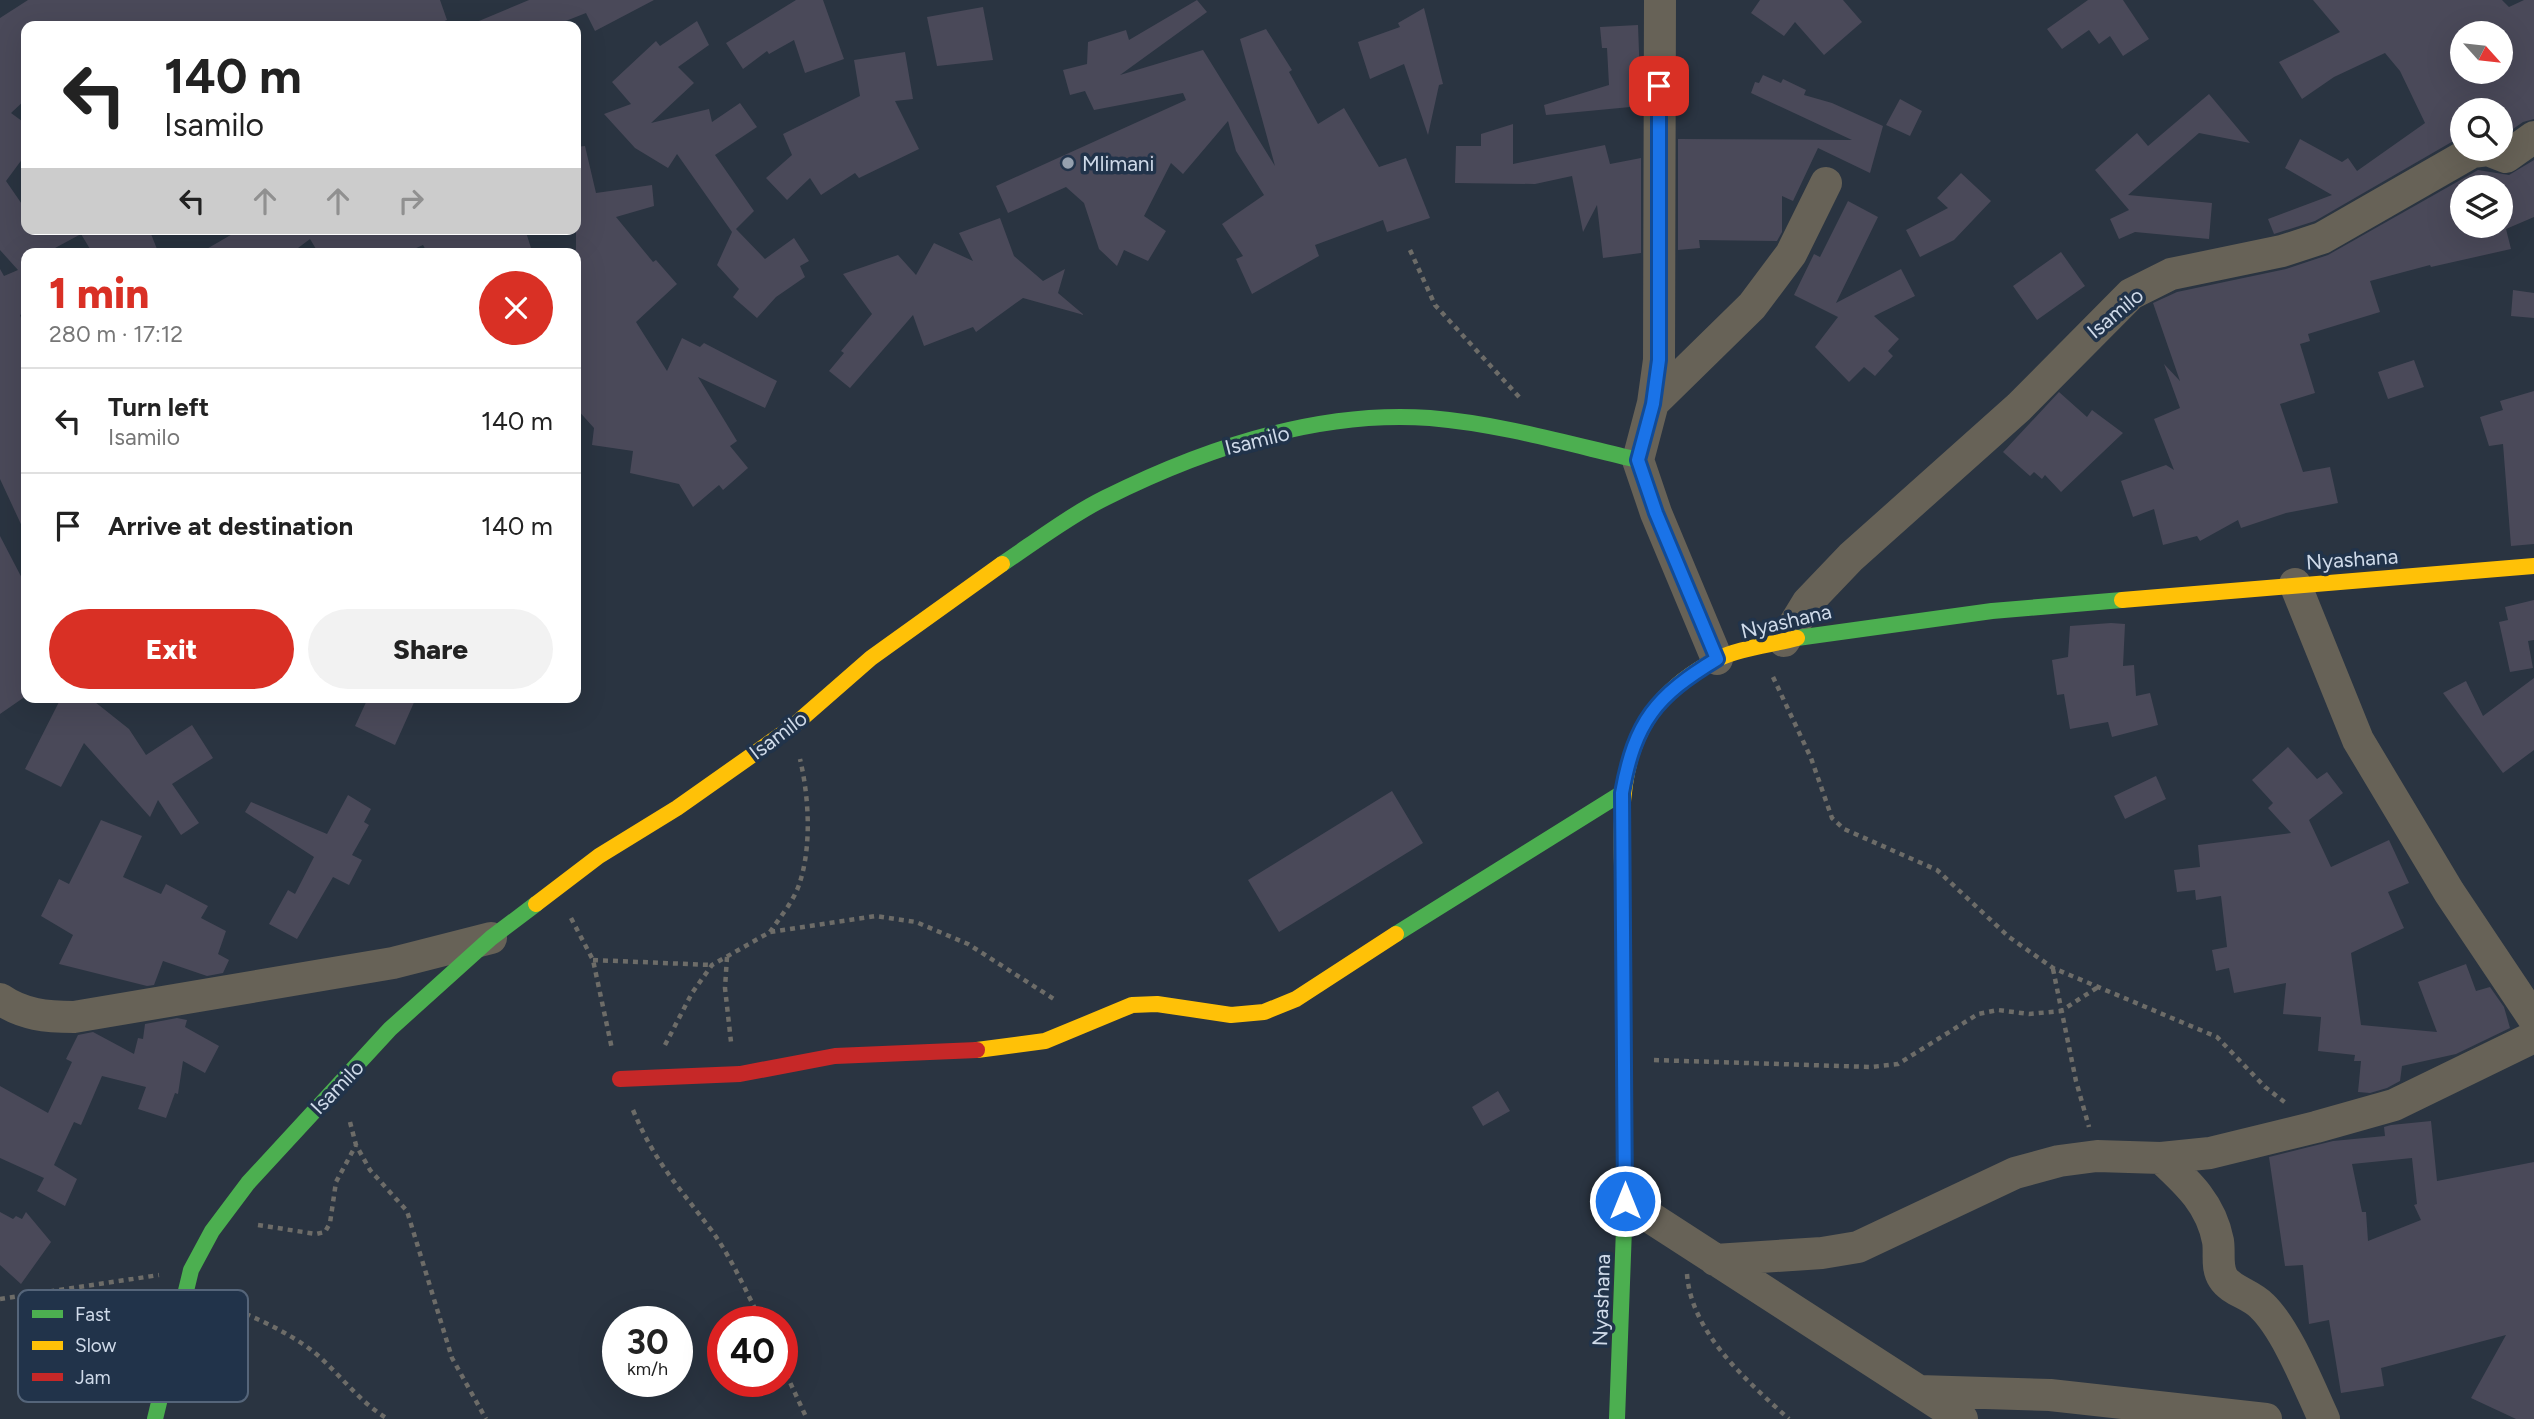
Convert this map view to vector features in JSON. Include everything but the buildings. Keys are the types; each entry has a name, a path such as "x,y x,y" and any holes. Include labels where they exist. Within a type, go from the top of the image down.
{"street":[{"path":"1660,0 1659,360 1653,404 1638,460 1656,513 1717,659"},
{"name":"Isamilo","path":"1772,644 1851,557 2019,407 2131,294 2171,274 2283,251 2322,237 2472,152 2488,150 2506,157 2534,136"},
{"path":"1653,404 1752,306 1791,254 1826,183"},
{"name":"Isamilo","path":"186,1289 191,1270 212,1231 248,1184 340,1087 390,1029 491,938 599,856 677,808 792,727 871,658 1002,564 1103,499 1213,451 1293,430 1362,418 1428,418 1483,424 1638,460"},
{"name":"Nyashana","path":"1617,1419 1625,1201 1622,793 1629,756 1653,708 1681,681 1717,659 1815,633 1992,611 2534,566"},
{"path":"2295,584 2358,740 2449,892 2534,1019"},
{"path":"620,1079 740,1073 835,1056 1000,1049 1045,1041 1132,1005 1157,1004 1231,1016 1264,1012 1296,999 1496,869 1622,793"},
{"path":"0,999 22,1011 46,1017 74,1017 393,963 491,938"},
{"path":"1705,1253 1822,1253 1858,1247 2015,1173 2059,1161 2097,1156 2161,1158 2210,1153 2316,1127 2394,1105 2534,1037"},
{"path":"2161,1158 2193,1188 2207,1208 2214,1224 2223,1278 2263,1307 2301,1370 2324,1419"},
{"path":"1625,1201 1962,1419"},
{"path":"1915,1391 2050,1395 2266,1419"}],"path":[{"path":"1410,250 1435,305 1525,403"},
{"path":"1772,644 1832,817 1844,829 1937,870 2009,937 2053,968 2217,1037 2265,1087 2316,1127"},
{"path":"770,932 799,884 805,856 806,793 792,727"},
{"path":"651,1078 673,1025 712,965 770,932 876,916 916,922 968,944 1029,985 1094,1022"},
{"path":"727,956 727,1016 740,1073"},
{"path":"593,960 712,965"},
{"path":"2053,968 2076,1081 2097,1156"},
{"path":"1625,1059 1871,1068 1898,1064 1978,1014 1998,1010 2029,1014 2061,1011 2098,987"},
{"path":"340,1087 356,1145 379,1182 407,1212 452,1358 486,1419"},
{"path":"212,1231 268,1225 317,1234 325,1232 330,1223 336,1182 356,1145"},
{"path":"1705,1253 1687,1274 1693,1306 1737,1373 1789,1419"},
{"path":"55,1290 191,1270"},
{"path":"0,1298 18,1295"},
{"path":"248,1315 315,1353 344,1384 388,1419"},
{"path":"797,1397 807,1419"}],"traffic: fast":[{"path":"1002,564 1078,513 1143,480 1222,449 1304,427 1346,420 1388,417 1456,421 1561,441 1638,460"},
{"path":"1797,638 1992,611 2122,600"},
{"path":"1396,934 1622,793"},
{"path":"186,1290 191,1270 212,1231 248,1183 390,1029 491,938 536,904"},
{"path":"1617,1419 1625,1201 1623,913"},
{"path":"155,1419 159,1402"}],"traffic: slow":[{"path":"536,904 599,856 677,808 792,727 871,658 1002,564"},
{"path":"2122,600 2534,566"},
{"path":"1623,913 1623,802 1628,769 1638,738 1654,709 1680,683 1715,660 1797,638"},
{"path":"977,1050 1045,1041 1132,1005 1157,1004 1231,1015 1264,1012 1296,999 1396,934"}],"traffic: jam":[{"path":"620,1079 740,1074 835,1056 977,1050"}],"place":[{"name":"Mlimani","path":"1068,163"}],"route":[{"path":"1625,1201 1622,793 1629,756 1653,708 1681,681 1717,659 1707,629 1656,513 1638,460 1653,404 1659,360 1659,86"}]}
